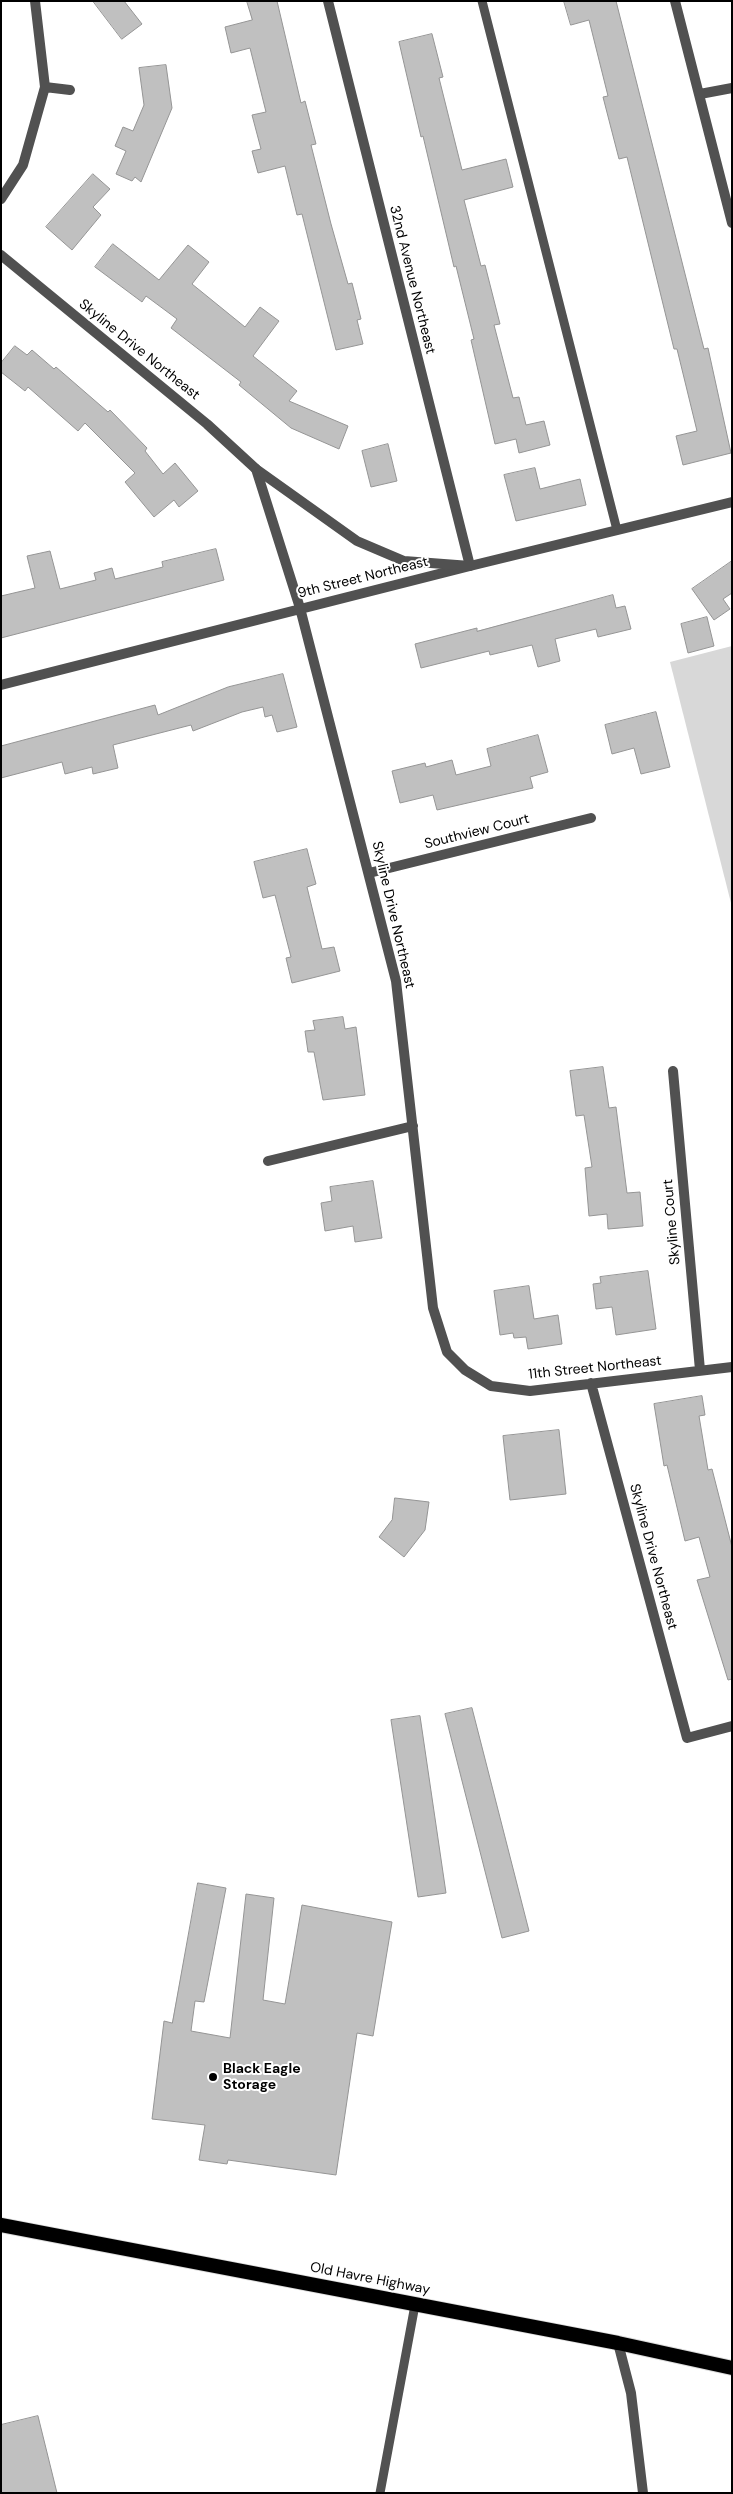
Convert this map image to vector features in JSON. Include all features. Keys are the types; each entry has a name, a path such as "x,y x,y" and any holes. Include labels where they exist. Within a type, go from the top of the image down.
{"highway":[{"name":"Old Havre Highway","path":"1,2224 618,2343 732,2368"}],"street":[{"path":"1,198 23,165 45,87 35,1"},
{"name":"32nd Avenue Northeast","path":"328,1 470,566"},
{"path":"675,1 732,223"},
{"path":"45,87 70,90"},
{"path":"700,94 732,88"},
{"name":"Skyline Drive Northeast","path":"1,255 207,424 256,469 357,541 404,561 470,566"},
{"name":"Skyline Drive Northeast","path":"256,469 300,608 396,981 433,1308 447,1352 466,1370"},
{"name":"9th Street Northeast","path":"1,685 300,608 732,502"},
{"name":"Southview Court","path":"369,873 591,818"},
{"name":"Skyline Court","path":"672,1071 700,1370"},
{"path":"268,1161 413,1126"},
{"name":"11th Street Northeast","path":"466,1370 491,1386 530,1391 732,1367"},
{"name":"Skyline Drive Northeast","path":"591,1383 687,1738 732,1726"},
{"path":"618,2343 631,2393 643,2493"}],"lane":[{"path":"482,1 617,530"},
{"path":"380,2493 415,2304"}],"shaded area":[{"path":"732,646 732,907 670,662"}],"building":[{"path":"93,1 124,1 142,24 122,39"},
{"path":"247,1 277,1 301,103 305,101 316,144 311,145 331,224 348,284 352,283 361,319 357,320 363,344 336,350 302,214 297,215 285,166 258,173 252,151 261,149 252,115 266,112 250,48 231,53 225,27 252,20"},
{"path":"564,1 616,1 704,349 708,348 731,453 683,465 676,436 697,431 677,349 674,349 627,157 619,159 603,97 608,96 589,20 571,25"},
{"path":"432,34 443,77 439,78 462,170 506,159 513,187 464,200 481,266 485,265 500,324 494,325 513,398 519,397 526,425 544,421 550,445 519,453 516,439 495,444 471,340 474,339 456,266 454,267 423,136 421,137 399,42"},
{"path":"166,65 172,108 141,182 135,177 132,181 116,174 126,151 115,146 123,127 133,131 144,105 139,68"},
{"path":"93,174 110,189 93,207 101,215 72,250 46,227"},
{"path":"113,244 159,280 188,245 209,262 192,284 245,327 260,307 279,321 253,356 297,391 289,401 348,426 339,449 291,428 239,385 241,382 171,328 177,319 146,296 142,302 95,267"},
{"path":"15,346 27,355 32,350 54,369 56,367 108,412 110,410 147,448 145,451 163,474 175,463 198,491 179,507 174,500 154,517 125,482 135,473 85,423 78,431 28,387 25,391 1,372 1,363"},
{"path":"388,444 397,481 371,487 362,451"},
{"path":"535,468 540,489 580,479 586,505 516,521 504,475"},
{"path":"216,549 224,580 1,638 1,596 35,588 27,556 50,551 60,589 96,580 94,573 112,568 115,579 163,567 162,562"},
{"path":"732,561 732,593 723,599 730,609 714,620 692,589"},
{"path":"613,595 616,608 625,606 631,629 598,637 596,629 555,639 560,661 538,667 532,645 490,655 489,651 421,668 415,644 477,628 477,631"},
{"path":"707,617 714,646 688,653 681,624"},
{"path":"283,674 297,727 277,732 272,715 265,717 263,707 242,712 193,731 191,725 113,745 118,768 93,774 92,767 65,774 62,762 1,778 1,746 155,705 158,715 228,687"},
{"path":"656,712 670,767 641,774 634,748 612,754 605,725"},
{"path":"538,735 548,772 530,777 533,788 437,810 433,795 400,803 392,771 425,763 426,767 452,760 456,775 491,766 487,749"},
{"path":"307,849 316,884 307,887 322,949 334,947 340,971 292,983 286,958 291,957 275,895 263,898 254,862"},
{"path":"343,1017 345,1029 356,1027 365,1095 323,1100 314,1052 308,1052 305,1031 315,1030 313,1021"},
{"path":"603,1067 609,1108 616,1107 627,1193 640,1192 643,1226 608,1229 607,1214 589,1216 585,1168 592,1167 584,1115 576,1116 570,1071"},
{"path":"373,1181 382,1238 355,1242 353,1226 325,1231 321,1203 332,1201 330,1187"},
{"path":"648,1271 656,1329 616,1335 612,1307 596,1309 593,1284 601,1283 600,1277"},
{"path":"529,1286 534,1319 558,1315 562,1344 528,1349 526,1337 514,1338 513,1333 500,1335 494,1291"},
{"path":"702,1396 705,1415 699,1416 708,1470 712,1469 732,1547 732,1679 728,1680 697,1580 710,1577 699,1537 685,1541 667,1465 664,1466 654,1404"},
{"path":"559,1430 566,1494 510,1500 503,1436"},
{"path":"395,1498 429,1502 425,1530 404,1557 379,1537 392,1520"},
{"path":"472,1708 529,1931 502,1938 445,1714"},
{"path":"420,1716 446,1893 418,1897 391,1720"},
{"path":"198,1883 226,1888 204,2002 195,2001 191,2031 230,2038 246,1894 274,1898 263,2000 285,2004 302,1905 392,1922 373,2036 357,2033 336,2175 228,2160 227,2164 199,2160 205,2125 152,2119 164,2021 172,2023"},
{"path":"38,2416 57,2493 1,2493 1,2425"}],"place":[{"name":"Black Eagle Storage","path":"213,2077"}]}
